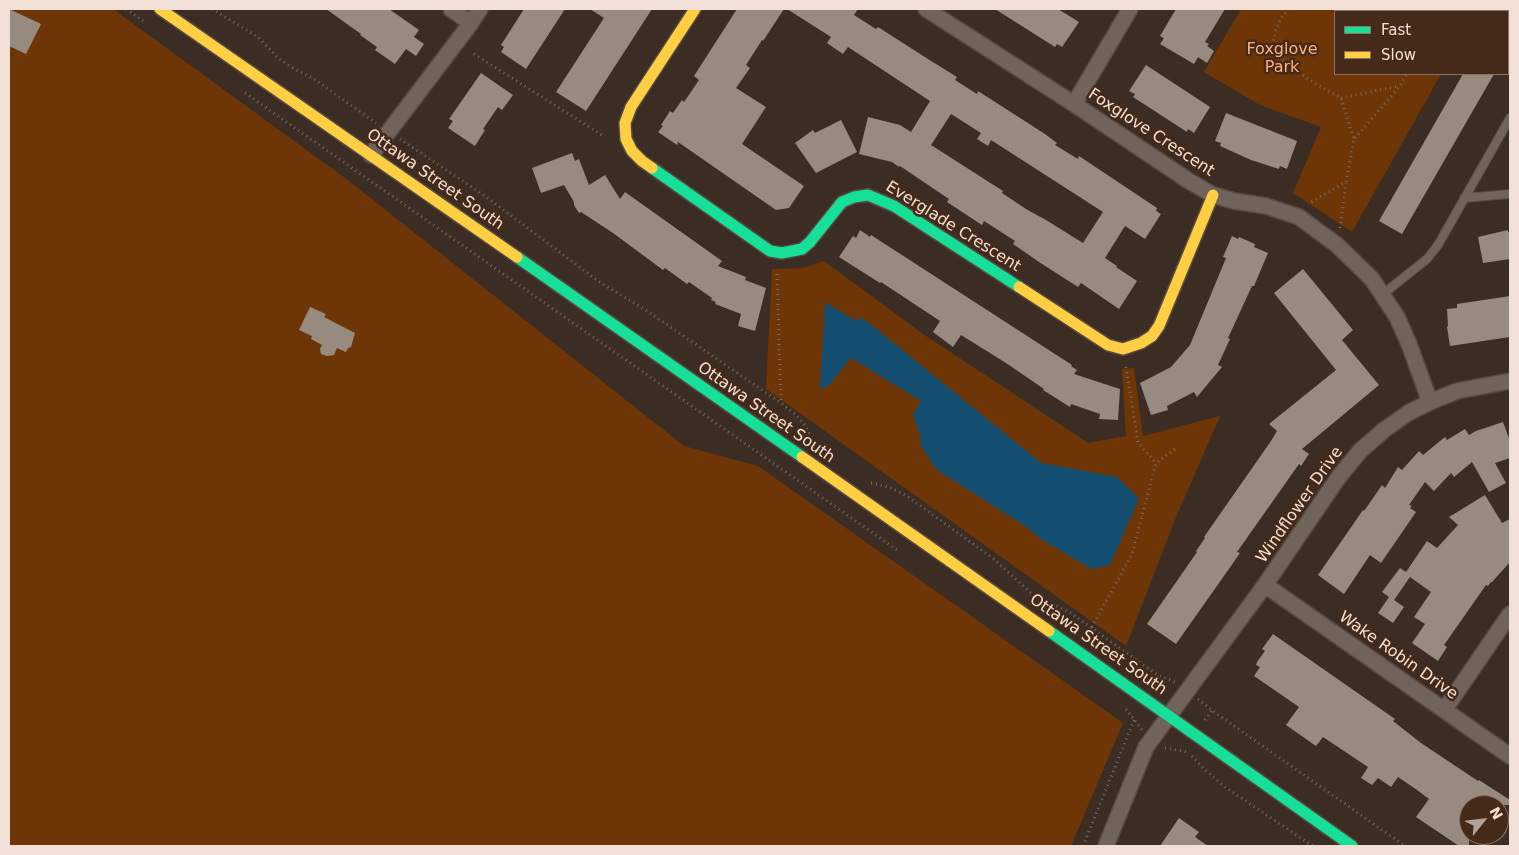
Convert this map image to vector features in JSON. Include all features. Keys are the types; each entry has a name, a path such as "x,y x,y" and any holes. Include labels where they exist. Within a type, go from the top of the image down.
{"main road":[{"name":"Ottawa Street South","path":"161,9 1079,652 1352,846"},
{"name":"Everglade Crescent","path":"696,9 631,107 625,123 626,138 632,151 642,161 770,251 782,253 802,249 810,242 842,202 854,197 868,195 880,199 894,206 1108,345 1123,349"},
{"path":"1123,349 1141,343 1152,336 1160,326 1213,195"}],"street":[{"path":"452,9 471,23"},
{"path":"371,155 480,9"},
{"name":"Foxglove Crescent","path":"926,9 1213,195 1234,201 1266,206 1299,217 1338,245 1372,279 1397,317 1430,402"},
{"path":"1074,104 1130,9"},
{"name":"Windflower Drive","path":"1106,846 1146,747 1265,585 1338,478 1360,451 1384,430 1408,413 1430,402 1457,391 1510,381"},
{"name":"Wake Robin Drive","path":"1265,585 1510,756"},
{"path":"1445,710 1510,614"}],"lane":[{"path":"1383,294 1427,259 1438,245 1510,118"},
{"path":"1464,198 1510,194"}],"path":[{"path":"126,9 149,24"},
{"path":"212,9 258,37 278,58 314,79 378,125"},
{"path":"1289,9 1275,31 1273,45 1276,56 1311,81 1340,98 1354,139 1338,245"},
{"path":"474,54 605,137"},
{"path":"1354,139 1400,86 1406,75"},
{"path":"1340,98 1400,86"},
{"path":"241,90 898,550"},
{"path":"404,142 485,196 598,280 644,309 781,403 805,425 818,450"},
{"path":"1311,202 1346,182"},
{"path":"777,274 781,403"},
{"path":"1123,349 1138,443 1156,463"},
{"path":"1079,652 1132,554 1156,463 1175,449"},
{"path":"865,482 889,486 907,496 994,559 1033,594 1068,612 1159,676 1175,682"},
{"path":"1156,680 1159,676"},
{"path":"1203,702 1406,846"},
{"path":"1118,704 1126,710 1139,728"},
{"path":"1205,719 1212,710"},
{"path":"1083,846 1137,713"},
{"path":"1166,749 1188,753 1225,787 1315,846"}],"green space":[{"path":"9,9 113,9 349,181 684,446 758,466 1123,723 1071,846 9,846"},
{"name":"Foxglove Park","path":"1241,9 1477,9 1334,10 1334,75 1440,75 1352,232 1293,193 1321,127 1260,105 1204,72"},
{"path":"824,261 923,334 1088,443 1126,436 1122,369 1134,368 1143,436 1220,416 1176,517 1126,646 766,389 772,269 804,268"}],"water":[{"path":"825,302 854,320 863,318 1041,463 1117,477 1139,498 1110,565 1091,569 1041,539 1025,526 937,470 921,446 920,434 913,415 921,401 851,358 830,384 820,390"}],"building":[{"path":"9,9 41,24 26,54 9,46"},
{"path":"326,9 389,9 419,30 414,37 424,44 416,56 406,49 395,64 375,50 377,47 361,34"},
{"path":"524,9 565,9 526,69 501,52 504,47 501,45"},
{"path":"590,9 652,9 586,111 556,92 604,18"},
{"path":"737,9 784,9 746,65 750,68 736,88 766,107 742,144 804,186 789,208 776,210 678,142 677,145 658,132 670,111 673,113 682,100 684,102 699,80 694,76"},
{"path":"787,9 858,9 854,15 876,29 878,27 957,77 955,80 977,94 978,91 1045,134 1057,143 1055,145 1078,159 1079,156 1157,208 1156,211 1161,214 1145,239 1125,226 1105,258 1137,281 1119,309 1081,283 1078,287 1039,262 1013,244 1015,241 984,221 982,225 947,202 949,199 900,166 892,162 859,154 868,117 900,125 911,132 930,101 848,47 843,54 827,43 831,37","holes":["951,114 981,133 977,139 988,146 991,140 1103,212 1083,243 1026,209 1002,193 1003,191 931,145"]},
{"path":"995,9 1058,9 1079,22 1062,47 1057,44 1055,47"},
{"path":"1176,9 1225,9 1205,42 1214,51 1207,63 1198,57 1194,64 1160,44 1164,38 1160,36"},
{"path":"1146,65 1210,107 1194,133 1188,129 1187,132 1133,97 1135,94 1129,91"},
{"path":"481,73 513,95 502,110 498,107 483,129 485,130 475,146 448,128 453,121 449,119"},
{"path":"1462,75 1493,75 1402,234 1379,221"},
{"path":"1226,113 1297,141 1287,169 1280,166 1279,169 1251,160 1220,146 1221,143 1215,141"},
{"path":"841,120 857,152 816,173 795,143 813,130 815,133"},
{"path":"572,153 575,161 579,159 589,185 605,175 620,199 625,192 722,261 718,266 746,277 745,280 766,288 755,331 738,326 741,314 715,304 716,302 711,300 712,298 689,282 687,284 665,268 663,270 613,233 581,212 579,213 564,185 541,193 532,168"},
{"path":"860,230 870,237 871,235 1072,365 1077,370 1074,374 1120,389 1118,420 1099,419 1100,414 1071,404 1070,407 961,335 953,347 933,332 940,321 839,257 853,236 856,238"},
{"path":"1508,230 1510,232 1510,259 1483,263 1478,237"},
{"path":"1232,236 1255,244 1254,247 1268,253 1228,338 1230,339 1218,365 1222,367 1197,397 1194,392 1167,406 1168,410 1151,415 1140,383 1171,367 1190,345 1226,258 1223,257"},
{"path":"1303,269 1353,330 1342,340 1379,385 1302,449 1309,454 1301,466 1299,464 1237,552 1240,553 1176,644 1147,624 1197,552 1204,537 1271,441 1277,431 1269,424 1336,370 1274,293"},
{"path":"1510,296 1510,337 1450,346 1447,309 1457,308 1457,304"},
{"path":"310,307 326,314 324,317 355,333 351,347 346,352 337,348 334,355 327,356 321,354 320,349 322,345 311,339 312,336 299,330"},
{"path":"1503,422 1510,441 1510,458 1495,463 1506,483 1489,492 1472,462 1454,477 1451,473 1434,491 1425,482 1409,505 1416,512 1381,563 1370,555 1344,594 1318,575 1363,510 1382,485 1385,488 1398,467 1402,470 1419,451 1423,455 1445,437 1447,440 1465,429 1469,435"},
{"path":"1485,495 1502,523 1510,519 1510,562 1488,586 1486,585 1444,645 1447,647 1438,661 1412,643 1425,624 1414,617 1431,592 1410,577 1394,600 1404,607 1393,623 1378,613 1389,597 1382,592 1400,568 1406,572 1427,541 1437,548 1458,525 1449,517"},
{"path":"1273,634 1395,719 1393,721 1421,743 1502,795 1459,795 1459,845 1469,846 1459,846 1416,817 1429,799 1398,777 1391,787 1378,778 1372,785 1361,778 1368,767 1323,737 1316,746 1286,725 1299,707 1254,676 1260,667 1256,665 1257,662 1265,651 1262,649"},
{"path":"1179,818 1199,832 1195,837 1208,846 1160,846"}],"traffic: fast":[{"path":"652,168 770,251 782,253 802,249 810,242 842,202 854,197 868,195 894,206 1019,287"},
{"path":"517,257 802,457"},
{"path":"1049,631 1352,846"}],"traffic: slow":[{"path":"160,9 517,257"},
{"path":"652,168 632,151 626,139 625,123 631,107 695,9"},
{"path":"1019,287 1108,345 1123,349 1141,343 1152,336 1159,326 1213,195"},
{"path":"802,457 1049,631"}]}
